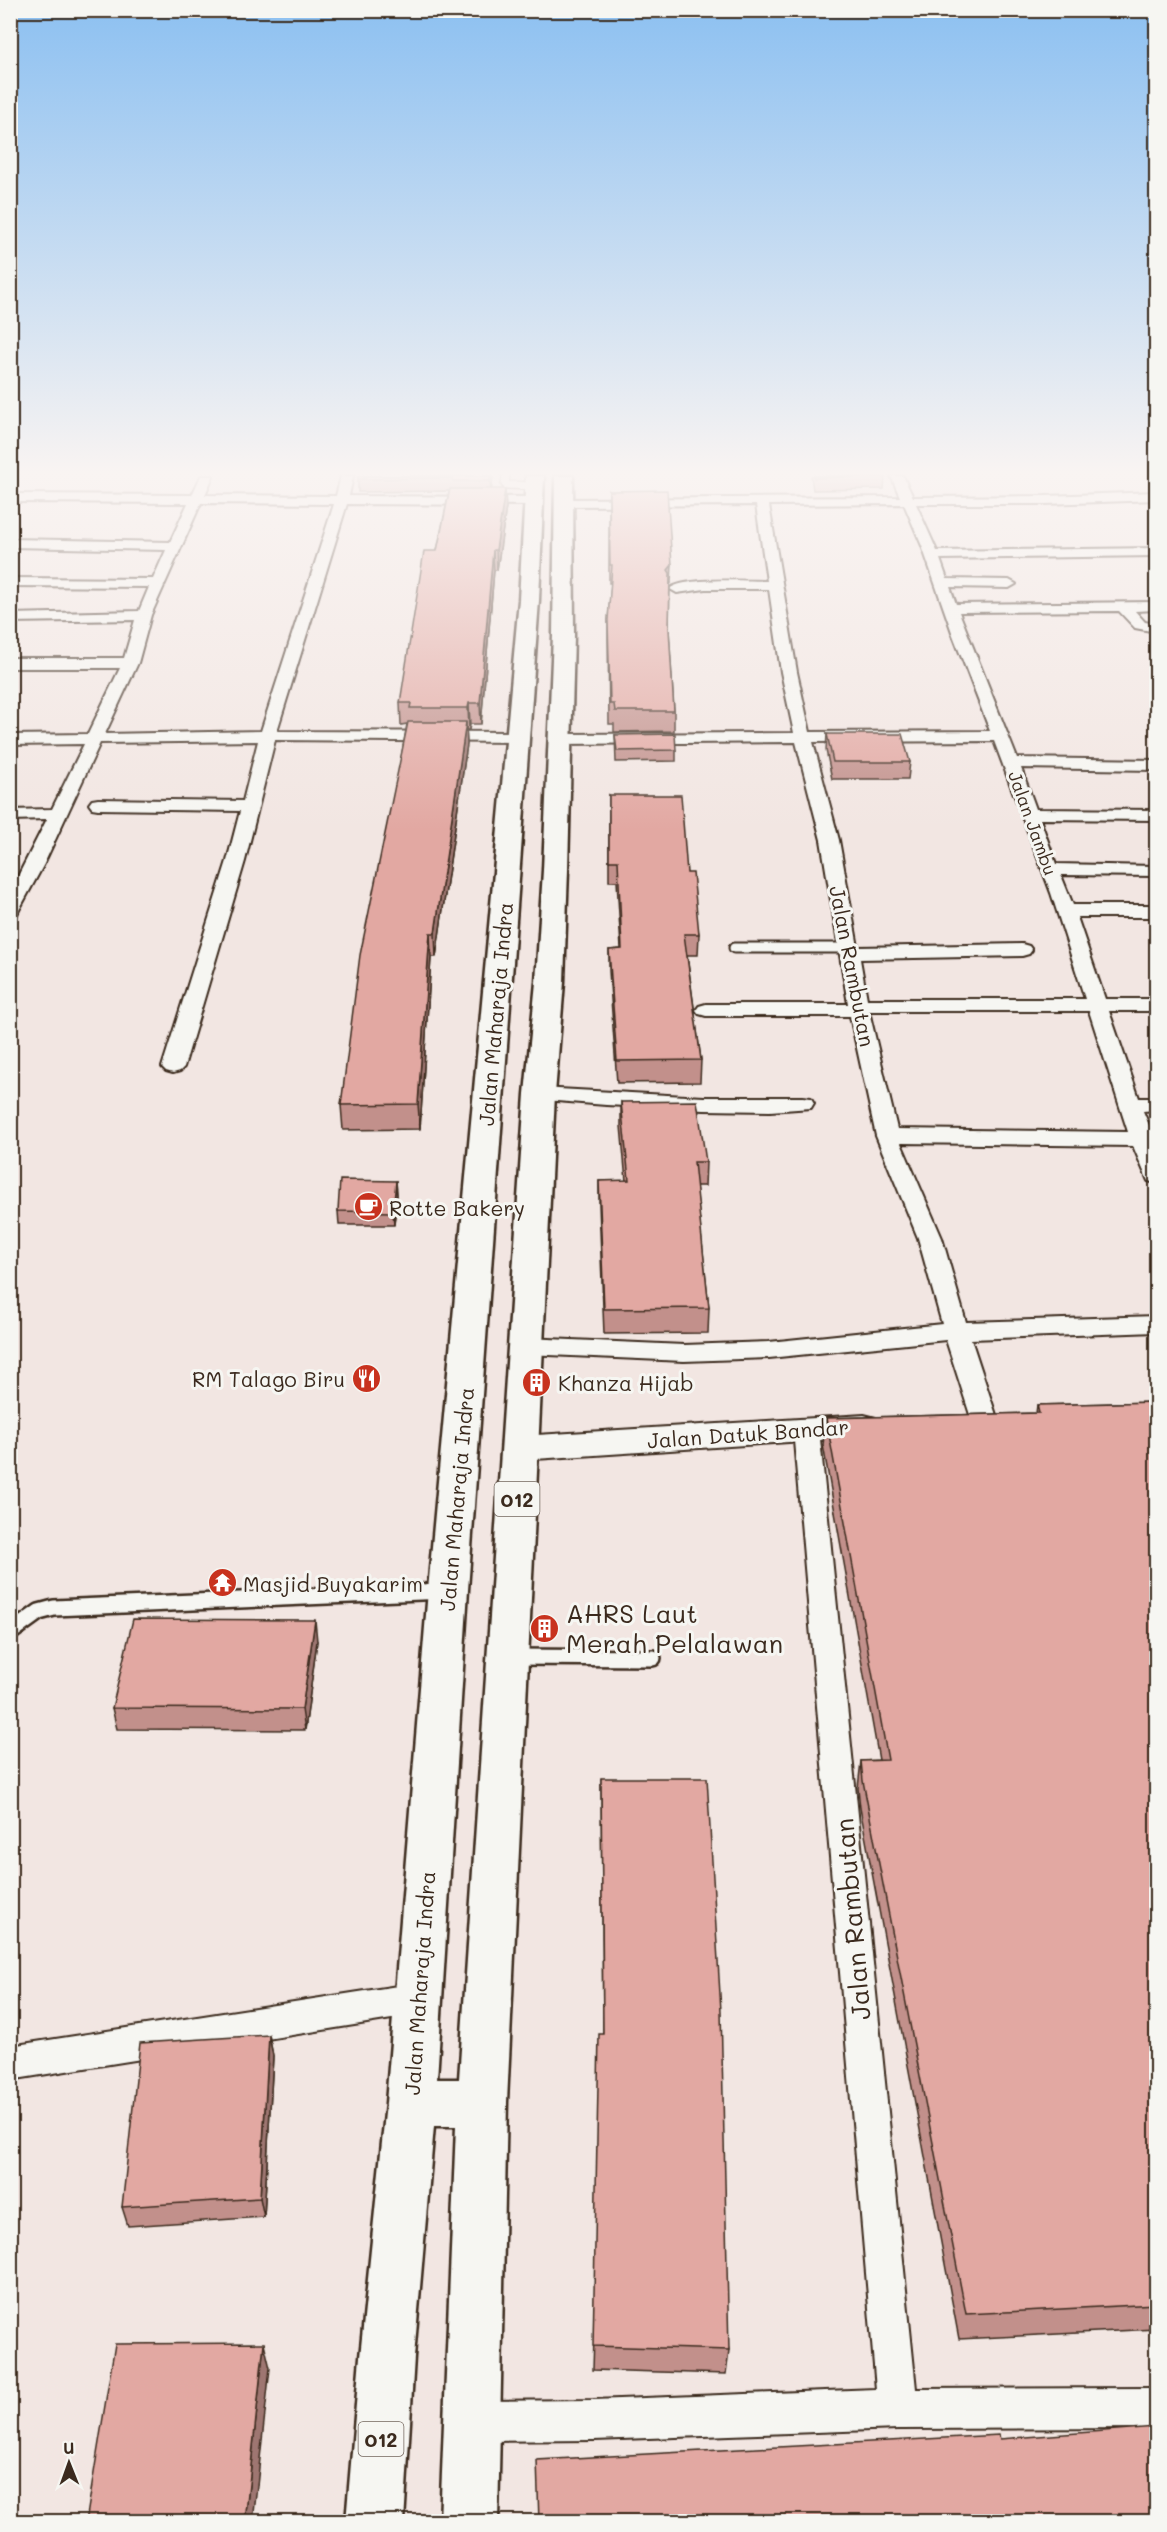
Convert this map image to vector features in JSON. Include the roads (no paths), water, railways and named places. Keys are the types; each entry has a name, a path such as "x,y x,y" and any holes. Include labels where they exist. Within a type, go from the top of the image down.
{"highway":[{"name":"Jalan Maharaja Indra","path":"375,2522 387,2357 411,2103 448,1590 531,594"},
{"name":"012","path":"469,2522 482,2102 540,1094 546,1039 560,739 549,594"},
{"path":"494,1038 546,1039"},
{"path":"411,2103 482,2102"}],"street":[{"path":"10,910 32,871 130,663 144,615 153,594"},
{"path":"173,1067 236,861 268,735 312,594"},
{"name":"Jalan Rambutan","path":"775,594 802,737 830,840 859,1007 887,1136 930,1238 956,1331 984,1418"},
{"name":"Jalan Jambu","path":"947,594 960,634 1001,736 1066,911 1144,1139 1149,1161 1156,1176"},
{"path":"952,608 1156,606"},
{"path":"1124,607 1140,625 1156,628"},
{"path":"10,618 144,615"},
{"path":"10,663 130,663"},
{"path":"10,740 268,735 518,737"},
{"path":"560,739 1001,736"},
{"path":"1011,763 1156,765"},
{"path":"98,804 250,806"},
{"path":"10,815 58,814"},
{"path":"1030,814 1156,815"},
{"path":"1049,869 1156,871"},
{"path":"10,871 32,871"},
{"path":"1066,911 1156,911"},
{"path":"849,950 1022,950"},
{"path":"706,1010 812,1012 859,1007 1156,1005"},
{"path":"540,1094 625,1100 770,1105 803,1103"},
{"path":"1132,1105 1156,1104"},
{"path":"887,1136 1144,1139"},
{"path":"526,1346 684,1353 759,1350 956,1331 1156,1324"},
{"path":"949,1420 1018,1416"},
{"name":"Jalan Datuk Bandar","path":"520,1448 890,1424"},
{"name":"Jalan Rambutan","path":"806,1429 898,2409"},
{"path":"10,2063 417,1999"},
{"path":"471,2421 606,2420 898,2409 1156,2408"}],"lane":[{"path":"734,948 849,950"},
{"path":"10,1633 39,1612 54,1608 448,1590"},
{"path":"508,1657 653,1658"}],"place":[{"name":"Rotte Bakery","path":"368,1207"},
{"name":"RM Talago Biru","path":"366,1378"},
{"name":"Khanza Hijab","path":"537,1382"},
{"name":"Masjid Buyakarim","path":"222,1583"},
{"name":"AHRS Laut Merah Pelalawan","path":"545,1628"}]}
